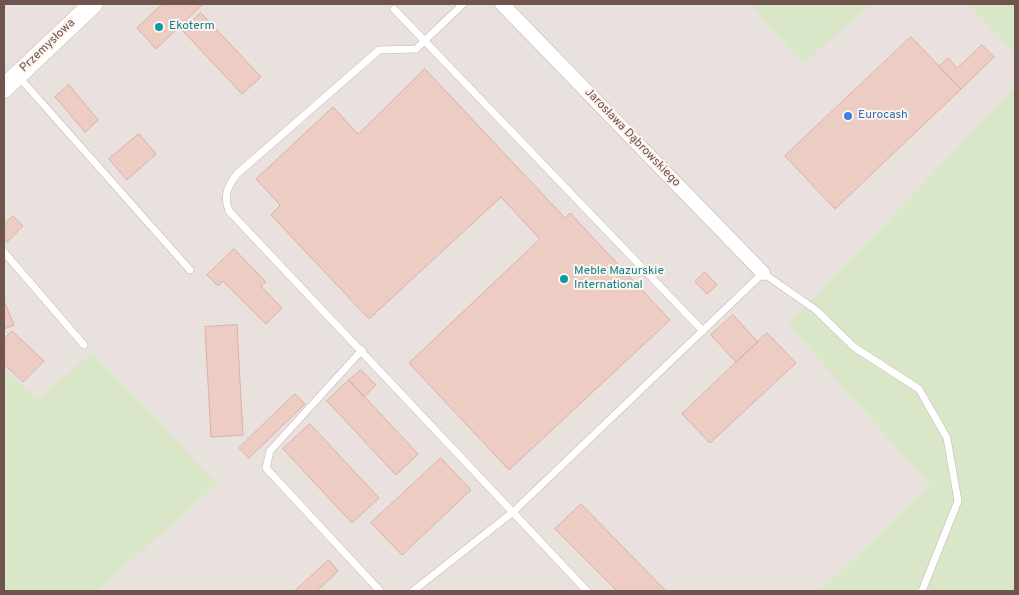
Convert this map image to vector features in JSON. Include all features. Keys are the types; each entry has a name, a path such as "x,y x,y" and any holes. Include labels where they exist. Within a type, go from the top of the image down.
{"street":[{"name":"Przemysłowa","path":"4,88 93,4"},
{"name":"Jarosława Dąbrowskiego","path":"502,4 763,273"}],"lane":[{"path":"463,4 416,49 379,50 237,174 226,193 226,202 229,211 587,591"},
{"path":"394,9 703,331"},
{"path":"18,76 190,270"},
{"path":"4,252 84,345"},
{"path":"415,591 513,512 763,273 816,310 854,347 919,389 947,438 958,501 922,591"},
{"path":"362,350 270,451 266,468 380,591"}],"shaded area":[{"path":"4,4 74,4 83,13 93,4 750,4 803,63 871,4 967,4 1015,53 1015,87 788,325 930,486 819,591 97,591 218,484 92,352 38,399 4,369"}],"green space":[{"path":"750,4 871,4 803,64"},
{"path":"967,4 1015,4 1015,53"},
{"path":"1015,87 1015,591 819,591 930,486 788,325"},
{"path":"92,352 218,484 97,591 4,591 4,369 38,399"}],"building":[{"name":"Ekoterm","path":"163,4 203,4 186,20 189,24 184,28 181,25 156,49 137,28"},
{"path":"201,13 261,77 242,94 182,30"},
{"path":"911,37 961,89 835,209 785,156"},
{"path":"982,45 994,57 961,89 939,66 948,58 957,68"},
{"name":"Meble Mazurskie International","path":"425,69 565,218 570,213 670,320 509,470 409,363 540,239 501,197 369,319 271,215 280,205 256,179 333,107 358,134"},
{"path":"69,85 98,120 85,132 55,97"},
{"path":"139,134 156,154 127,180 109,159"},
{"path":"13,216 23,226 7,242 4,240 4,225"},
{"path":"234,249 266,282 261,286 282,308 266,324 223,281 218,286 207,275"},
{"path":"705,272 717,285 707,294 695,282"},
{"path":"4,301 14,325 4,329"},
{"path":"733,315 758,342 736,362 711,335"},
{"path":"237,325 243,435 211,437 205,327"},
{"path":"12,331 44,361 23,382 4,364 4,340"},
{"path":"767,333 796,363 710,443 682,414"},
{"path":"361,370 376,385 364,397 349,380"},
{"path":"349,380 418,454 396,475 327,401"},
{"path":"295,394 305,404 249,458 239,448"},
{"path":"310,424 379,498 352,523 283,449"},
{"path":"441,458 471,490 402,555 371,523"},
{"path":"581,504 666,591 617,591 555,529"},
{"path":"329,560 338,571 317,591 295,591"}],"place":[{"name":"Ekoterm","path":"159,27"},
{"name":"Eurocash","path":"848,116"},
{"name":"Meble Mazurskie International","path":"564,279"}]}
